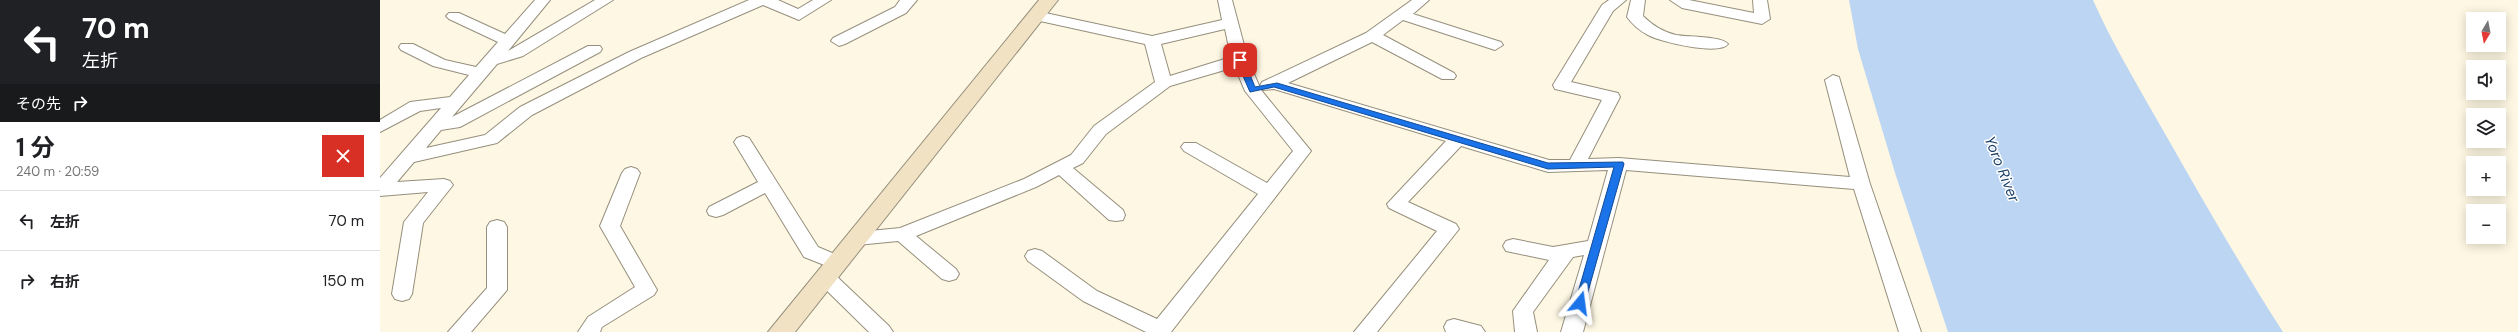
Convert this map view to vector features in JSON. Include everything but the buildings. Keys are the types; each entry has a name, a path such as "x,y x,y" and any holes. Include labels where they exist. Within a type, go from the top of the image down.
{"street":[{"path":"380,189 408,158 478,73 543,0"},
{"path":"491,60 506,58 517,53 606,0"},
{"path":"408,158 491,138 526,111 622,62 762,0"},
{"path":"765,0 798,15 824,0"},
{"path":"839,41 901,10 905,3 910,0"},
{"path":"1035,256 1090,296 1160,331 1302,151 1253,91 1240,60 1225,0"},
{"path":"1253,91 1274,84 1372,36 1422,0"},
{"path":"1576,165 1612,97 1561,85 1607,8 1619,0"},
{"path":"1638,0 1635,17 1644,28 1658,36 1720,44"},
{"path":"1677,0 1687,5 1762,19 1760,0"},
{"path":"780,332 1043,8 1152,41 1230,23"},
{"path":"1402,15 1495,45"},
{"path":"454,16 508,41"},
{"path":"1372,36 1448,76"},
{"path":"1152,41 1164,83"},
{"path":"407,47 439,63 478,73"},
{"path":"434,126 454,123 594,49"},
{"path":"857,238 902,234 1030,183 1077,159 1100,130 1164,83 1240,60"},
{"path":"1833,80 1861,184 1910,332"},
{"path":"1274,84 1459,138 1548,166 1619,164 1861,184"},
{"path":"380,128 416,106 454,102"},
{"path":"1365,332 1449,229 1396,204 1459,138"},
{"path":"743,142 812,252 831,270 882,332"},
{"path":"1190,147 1269,192"},
{"path":"1572,332 1619,164"},
{"path":"1061,167 1116,215"},
{"path":"589,332 595,322 647,290 610,226 631,173"},
{"path":"716,211 769,184"},
{"path":"380,189 444,185 414,222 402,294"},
{"path":"460,332 497,290 497,227"},
{"path":"902,234 949,274"},
{"path":"1513,246 1553,254 1596,246"},
{"path":"1526,332 1523,311 1566,252"}],"water":[{"name":"Yoro River","path":"1849,0 2093,0 2123,60 2187,172 2234,253 2283,332 1948,332 1896,176 1858,49"}],"route":[{"path":"1240,60 1253,91 1274,84 1459,138 1548,166 1619,164 1580,303"}]}
